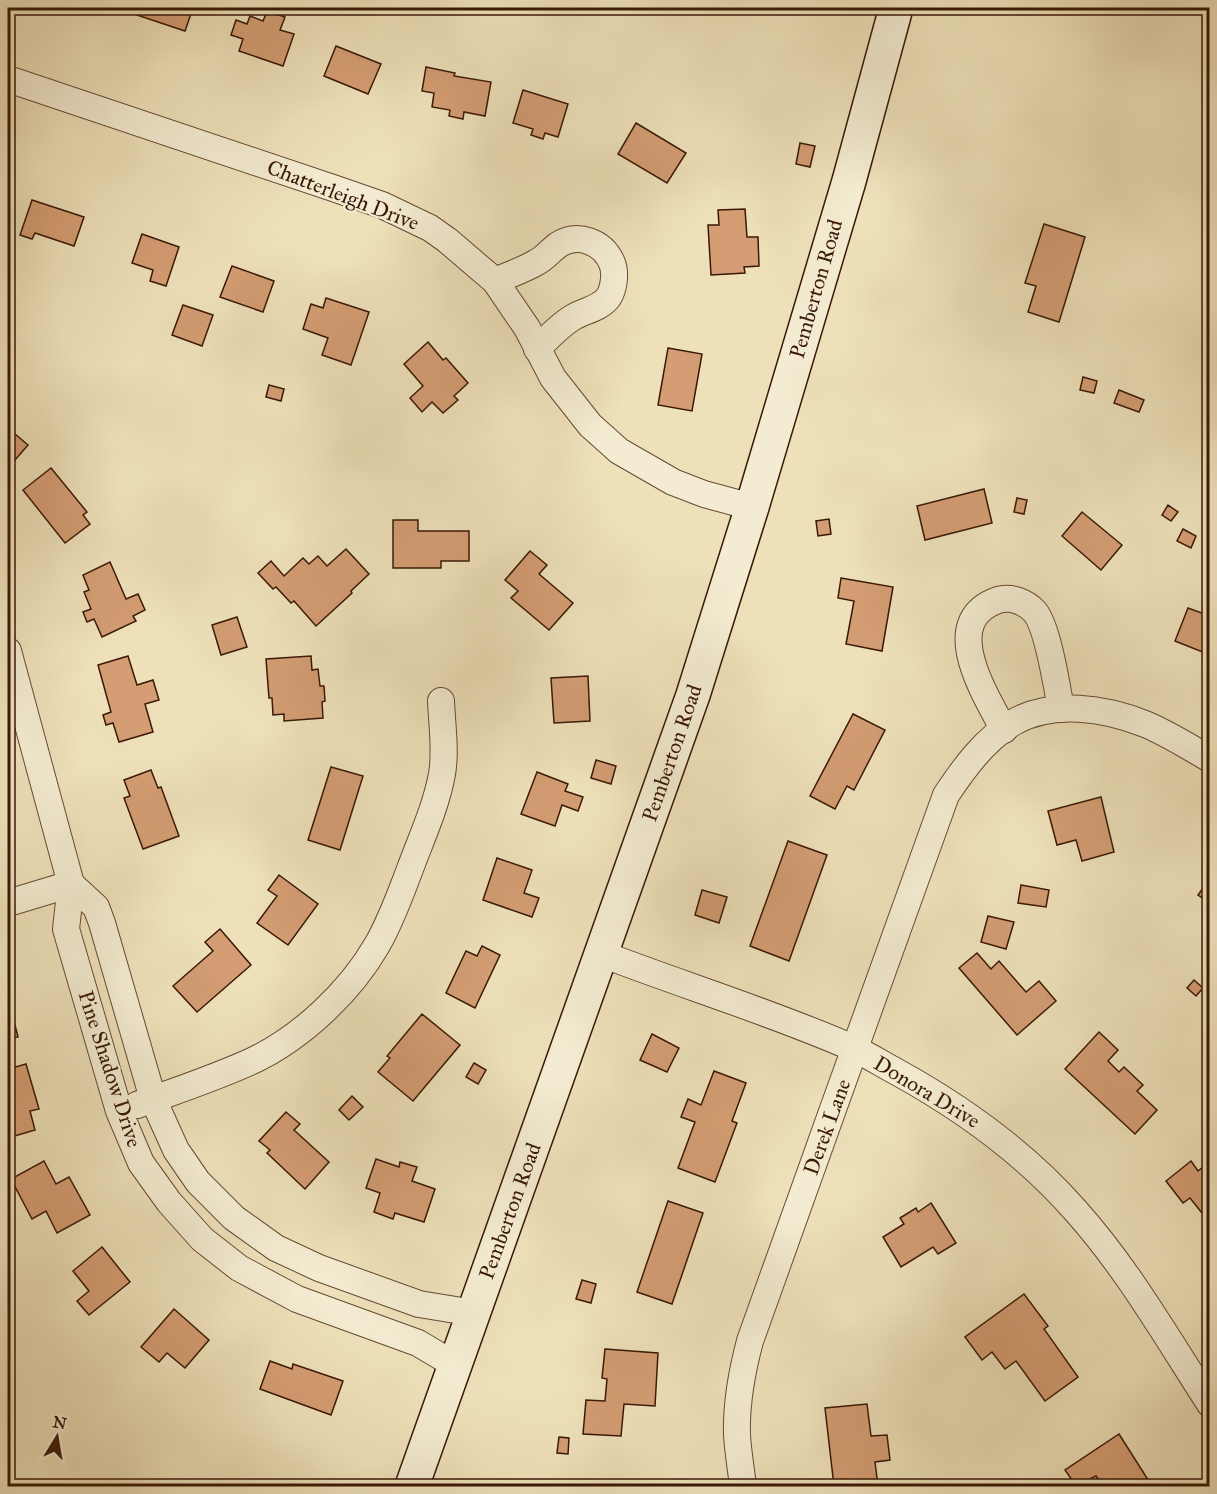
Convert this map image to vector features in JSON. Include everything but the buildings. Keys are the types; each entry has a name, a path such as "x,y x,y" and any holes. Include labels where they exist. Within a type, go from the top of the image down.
{"street":[{"name":"Pemberton Road","path":"412,1486 693,695 752,507 849,181 896,8"},
{"name":"Chatterleigh Drive","path":"8,79 382,205 430,228 495,281 527,328 552,378 590,425 619,451 673,482 704,494 752,507"},
{"path":"495,281 538,262 567,240 586,239 601,248 611,261 614,270 613,288 607,299 562,325 537,349"},
{"path":"1004,729 979,682 971,658 968,636 971,623 978,612 992,602 1013,599 1026,604 1036,613 1055,672 1061,709"},
{"name":"Pine Shadow Drive","path":"8,651 71,884 66,928 119,1111 141,1162 169,1202 202,1239 239,1268 297,1299 418,1343 454,1365"},
{"path":"119,1111 200,1082 269,1051 315,1019 353,980 377,945 397,904 427,824 442,776 441,701"},
{"name":"Derek Lane","path":"743,1486 738,1446 738,1412 743,1368 750,1341 946,795 965,765 1004,729 1023,718 1048,710 1061,709 1109,713 1145,724 1209,759"},
{"path":"8,903 71,884"},
{"name":"Pine Shadow Drive","path":"71,884 96,908 153,1099 176,1150 198,1182 234,1218 276,1248 319,1268 419,1304 474,1313"},
{"name":"Donora Drive","path":"602,954 854,1049 941,1096 978,1121 1022,1158 1074,1208 1101,1240 1132,1282 1209,1404"}]}
